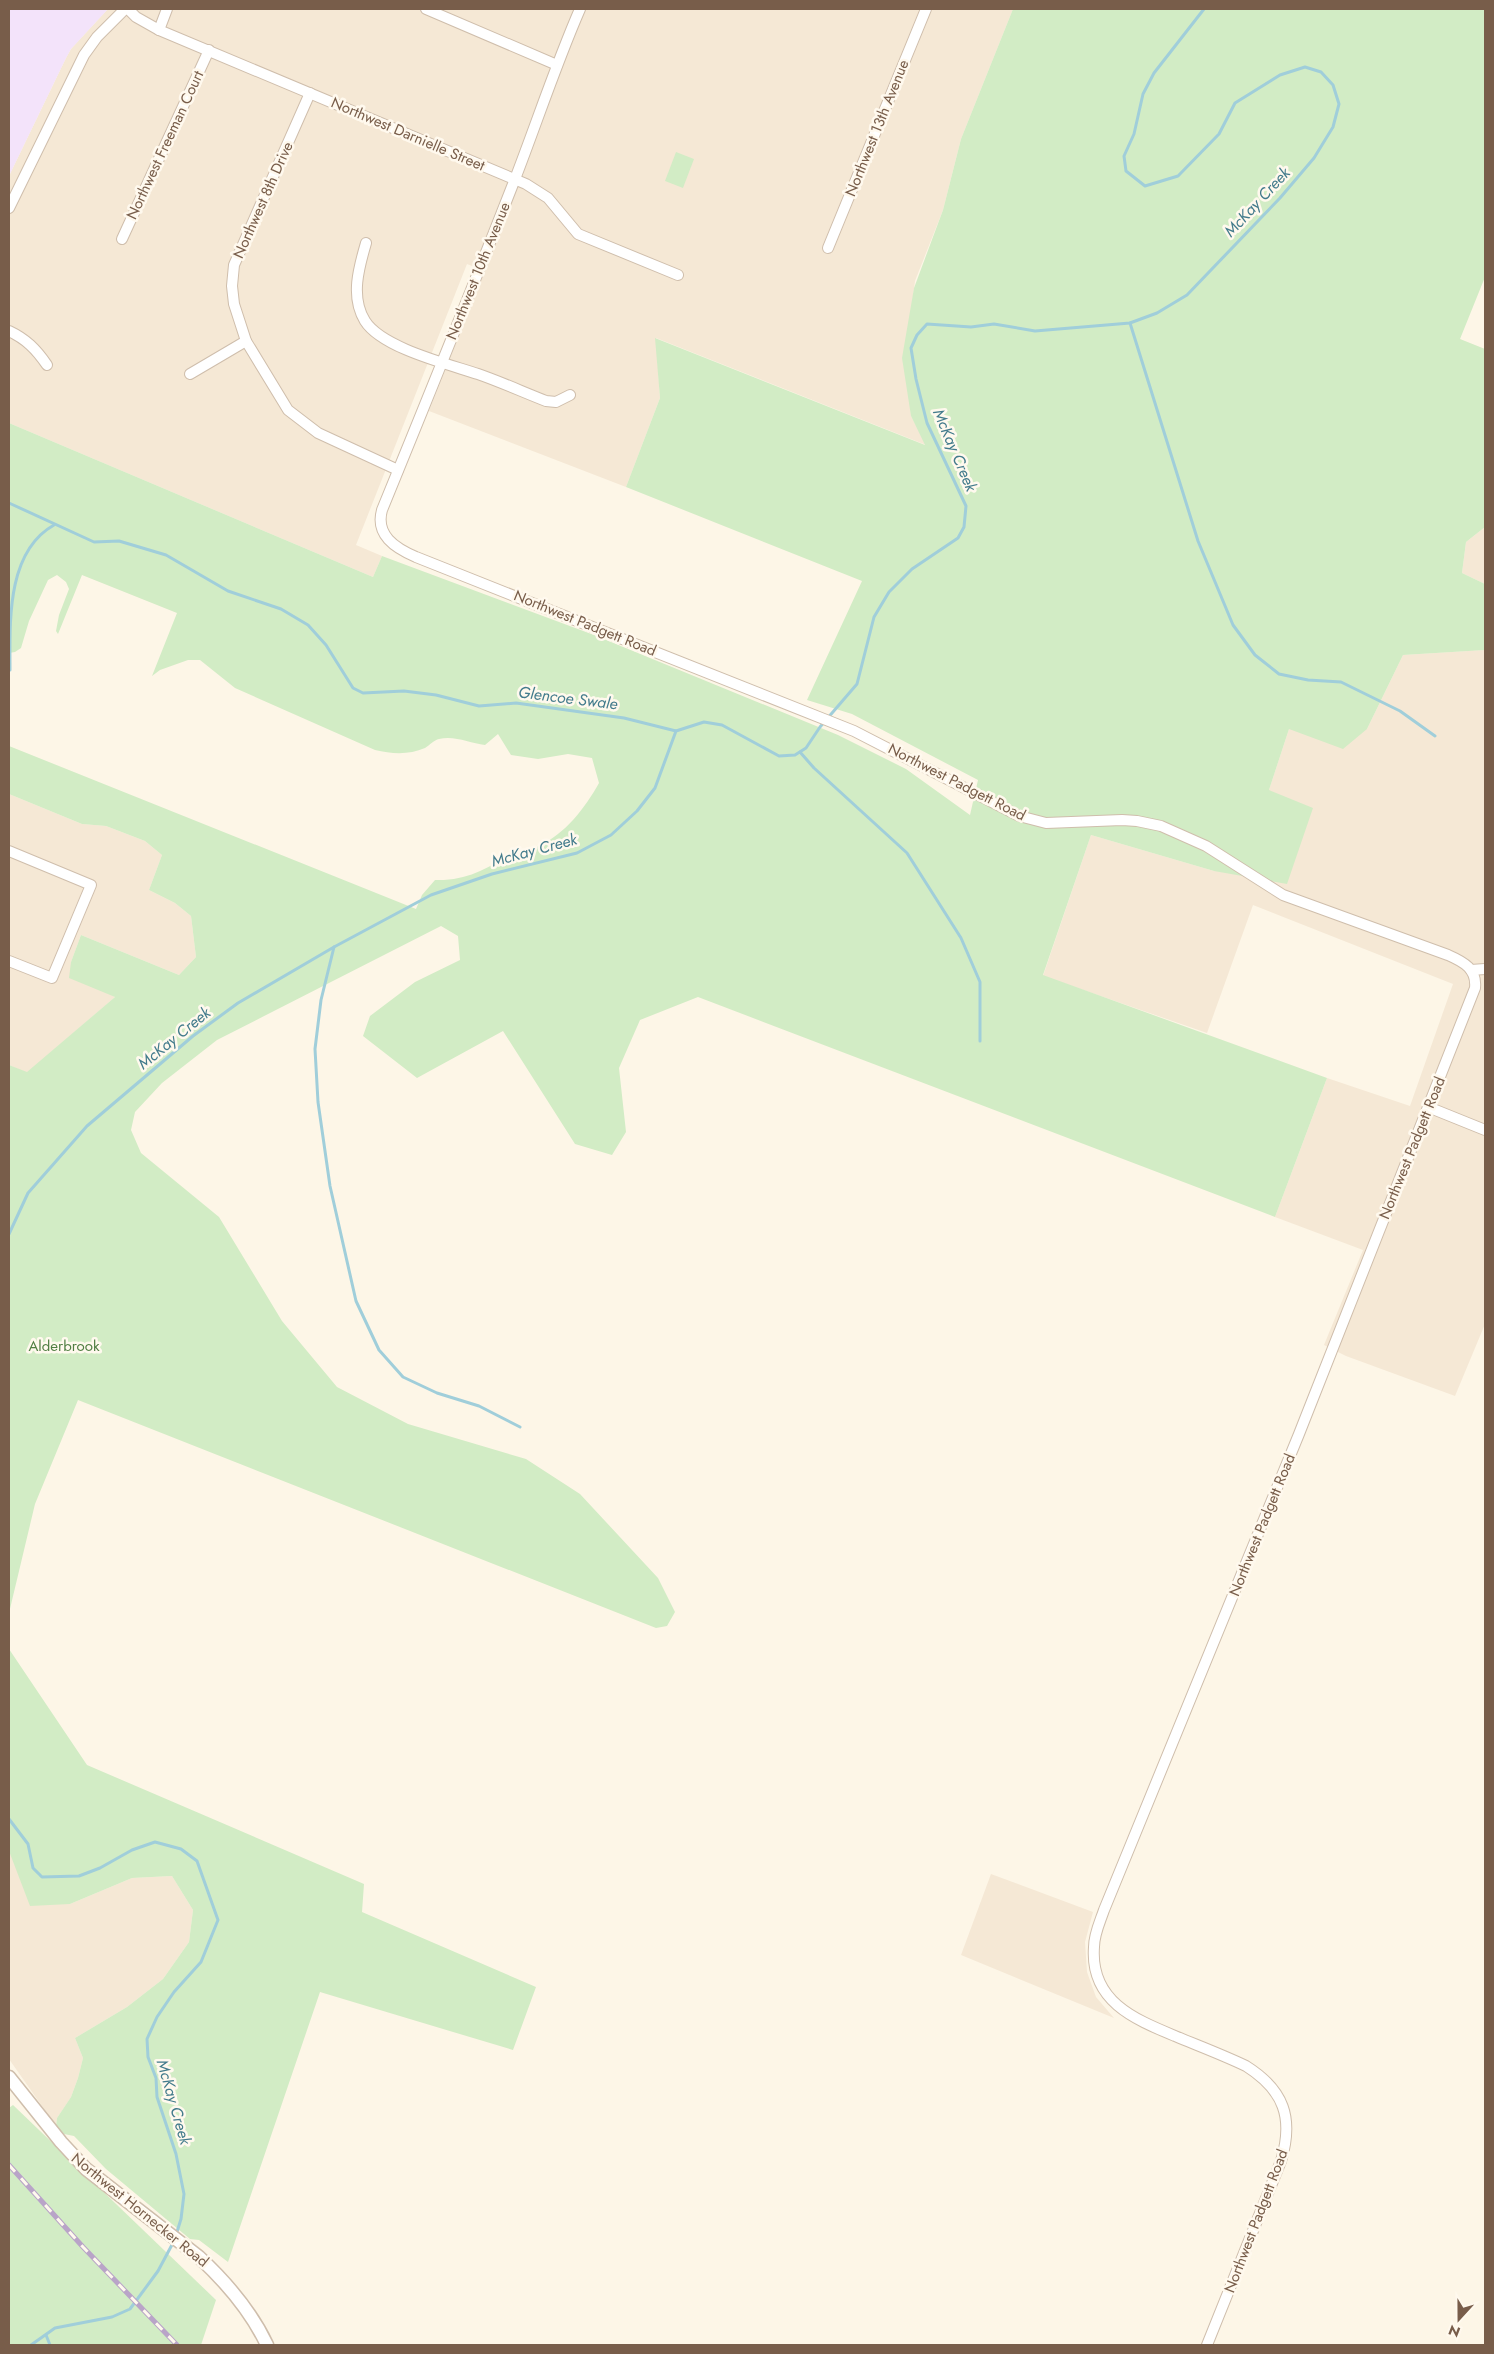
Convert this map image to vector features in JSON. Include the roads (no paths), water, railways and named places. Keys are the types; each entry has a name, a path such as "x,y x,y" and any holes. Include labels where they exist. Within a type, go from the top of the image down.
{"street":[{"name":"Northwest Darnielle Street","path":"126,9 159,30 515,179 542,193 578,234 678,275"},
{"path":"9,208 84,55 98,37 126,9"},
{"path":"159,30 167,9"},
{"path":"426,9 557,65"},
{"name":"Northwest 10th Avenue","path":"383,533 381,516 398,470 515,179 580,9"},
{"name":"Northwest 13th Avenue","path":"828,248 926,9"},
{"name":"Northwest Freeman Court","path":"122,239 209,50"},
{"name":"Northwest 8th Drive","path":"310,93 234,265 232,286 234,304 246,341 288,410 318,433 398,470"},
{"path":"366,243 356,285 358,303 364,321 377,334 441,363 551,402 562,400 570,395"},
{"path":"9,331 20,336 37,350 47,365"},
{"path":"190,374 246,341"},
{"name":"Northwest Padgett Road","path":"383,533 396,547 416,557 854,731 1019,816 1030,820 1061,823 1137,821 1174,831 1220,854 1283,895 1448,955 1460,961 1471,970 1476,982 1475,988 1206,1662 1104,1910 1094,1941 1094,1958 1100,1981 1108,1996 1119,2008 1139,2020 1246,2066 1273,2089 1284,2110 1287,2135 1281,2160 1207,2345"},
{"path":"9,852 91,885 52,978 9,961"},
{"path":"1471,970 1485,969"},
{"path":"1428,1107 1485,1130"},
{"name":"Northwest Hornecker Road","path":"9,2077 70,2152 124,2199 193,2252 233,2292 252,2317 267,2345"}],"waterway":[{"name":"McKay Creek","path":"9,1234 28,1193 87,1126 193,1036 238,1003 334,947 431,895 492,874 577,853 611,835 637,811 655,788 676,731 704,722 722,725 779,756 795,755 806,748 820,727 857,684 874,617 889,592 912,569 958,538 964,527 966,506 927,423 916,379 911,348 917,335 927,324 971,327 994,324 1035,331 1130,323 1157,313 1187,295 1280,198 1314,158 1333,127 1339,104 1333,85 1321,72 1305,67 1280,75 1235,103 1219,134 1178,176 1145,186 1126,171 1124,156 1134,134 1143,94 1154,73 1204,9"},
{"path":"1130,323 1198,541 1233,625 1255,655 1279,674 1308,680 1341,682 1400,711 1435,736"},
{"name":"Glencoe Swale","path":"9,503 94,542 119,541 166,555 228,591 281,609 308,625 326,645 353,688 363,693 404,691 436,695 479,706 516,703 624,718 676,731"},
{"path":"10,670 11,611 19,570 27,552 38,537 54,525"},
{"path":"800,752 814,768 907,853 961,938 980,982 980,1041"},
{"path":"334,947 321,1000 315,1049 318,1102 330,1186 356,1301 379,1350 403,1377 437,1393 479,1406 520,1427"},
{"name":"McKay Creek","path":"9,1819 28,1844 33,1868 42,1877 79,1876 100,1868 132,1850 155,1842 181,1849 197,1861 218,1920 201,1962 174,1992 157,2017 147,2039 148,2057 156,2078 157,2097 176,2154 184,2194 181,2219 176,2235"},
{"name":"McKay Creek","path":"31,2345 55,2328 112,2317 130,2309 158,2271 174,2241"},
{"path":"46,2335 50,2345"}],"railway":[{"path":"9,2165 83,2247 177,2345"}],"park label":[{"name":"Alderbrook","path":"64,1346"}]}
